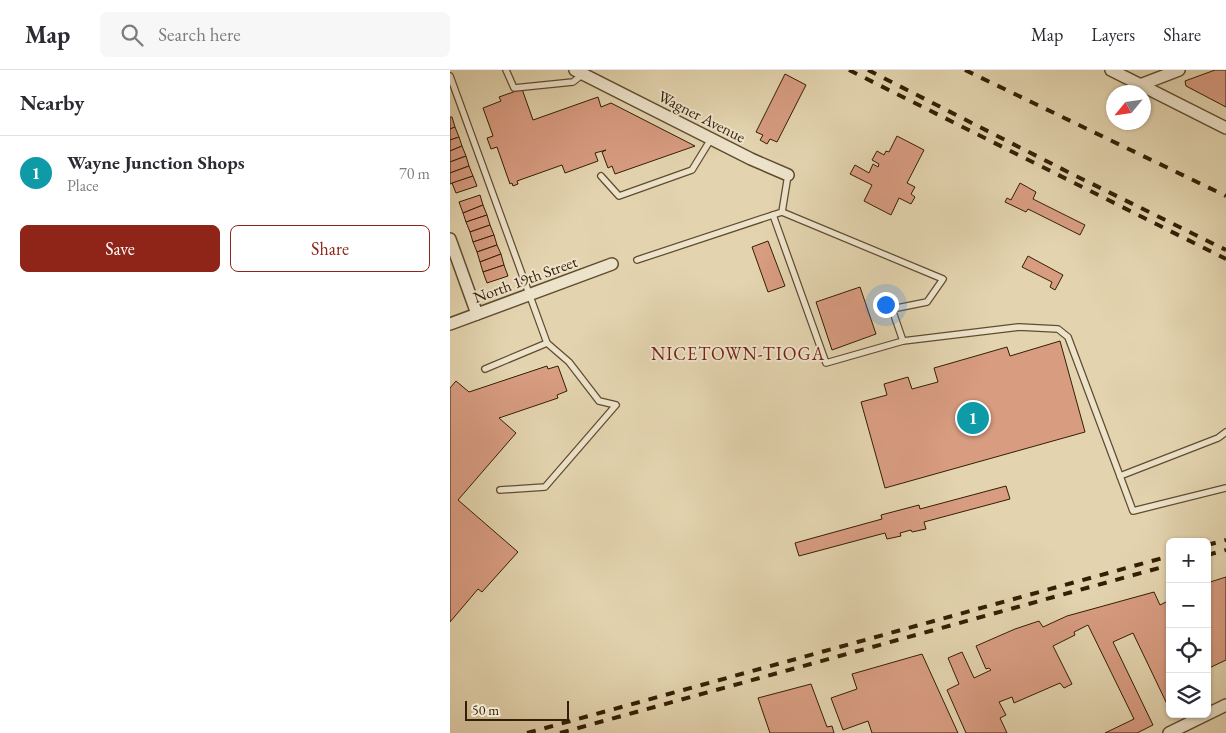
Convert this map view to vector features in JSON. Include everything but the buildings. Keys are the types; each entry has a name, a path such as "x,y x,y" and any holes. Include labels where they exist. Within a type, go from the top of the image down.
{"street":[{"path":"1111,70 1140,85 1179,70"},
{"name":"Wagner Avenue","path":"579,72 788,176"},
{"path":"1151,90 1226,128"},
{"path":"450,239 477,314"},
{"name":"North 19th Street","path":"450,324 612,264"},
{"path":"1169,733 1226,705"}],"lane":[{"path":"506,70 514,88 573,82 579,72"},
{"path":"450,76 547,343 569,362 600,401 616,406 545,487 500,490"},
{"path":"601,176 619,196 692,170 711,139"},
{"path":"782,212 788,176"},
{"path":"638,260 782,212 944,279 927,302 892,309 903,341"},
{"path":"773,215 826,363 903,341 1019,327 1058,329 1068,336 1133,512 1226,488"},
{"path":"486,370 547,343"},
{"path":"1120,476 1218,438 1226,432"}],"railway":[{"path":"849,70 1226,259"},
{"path":"868,70 1226,250"},
{"path":"965,70 1226,196"},
{"path":"1211,544 1226,540"},
{"path":"1211,554 1226,550"},
{"path":"527,733 1166,557"},
{"path":"560,733 1166,566"}],"place":[{"name":"Wayne Junction Shops","path":"973,418"}],"district":[{"name":"NICETOWN-TIOGA","path":"738,354"}]}
